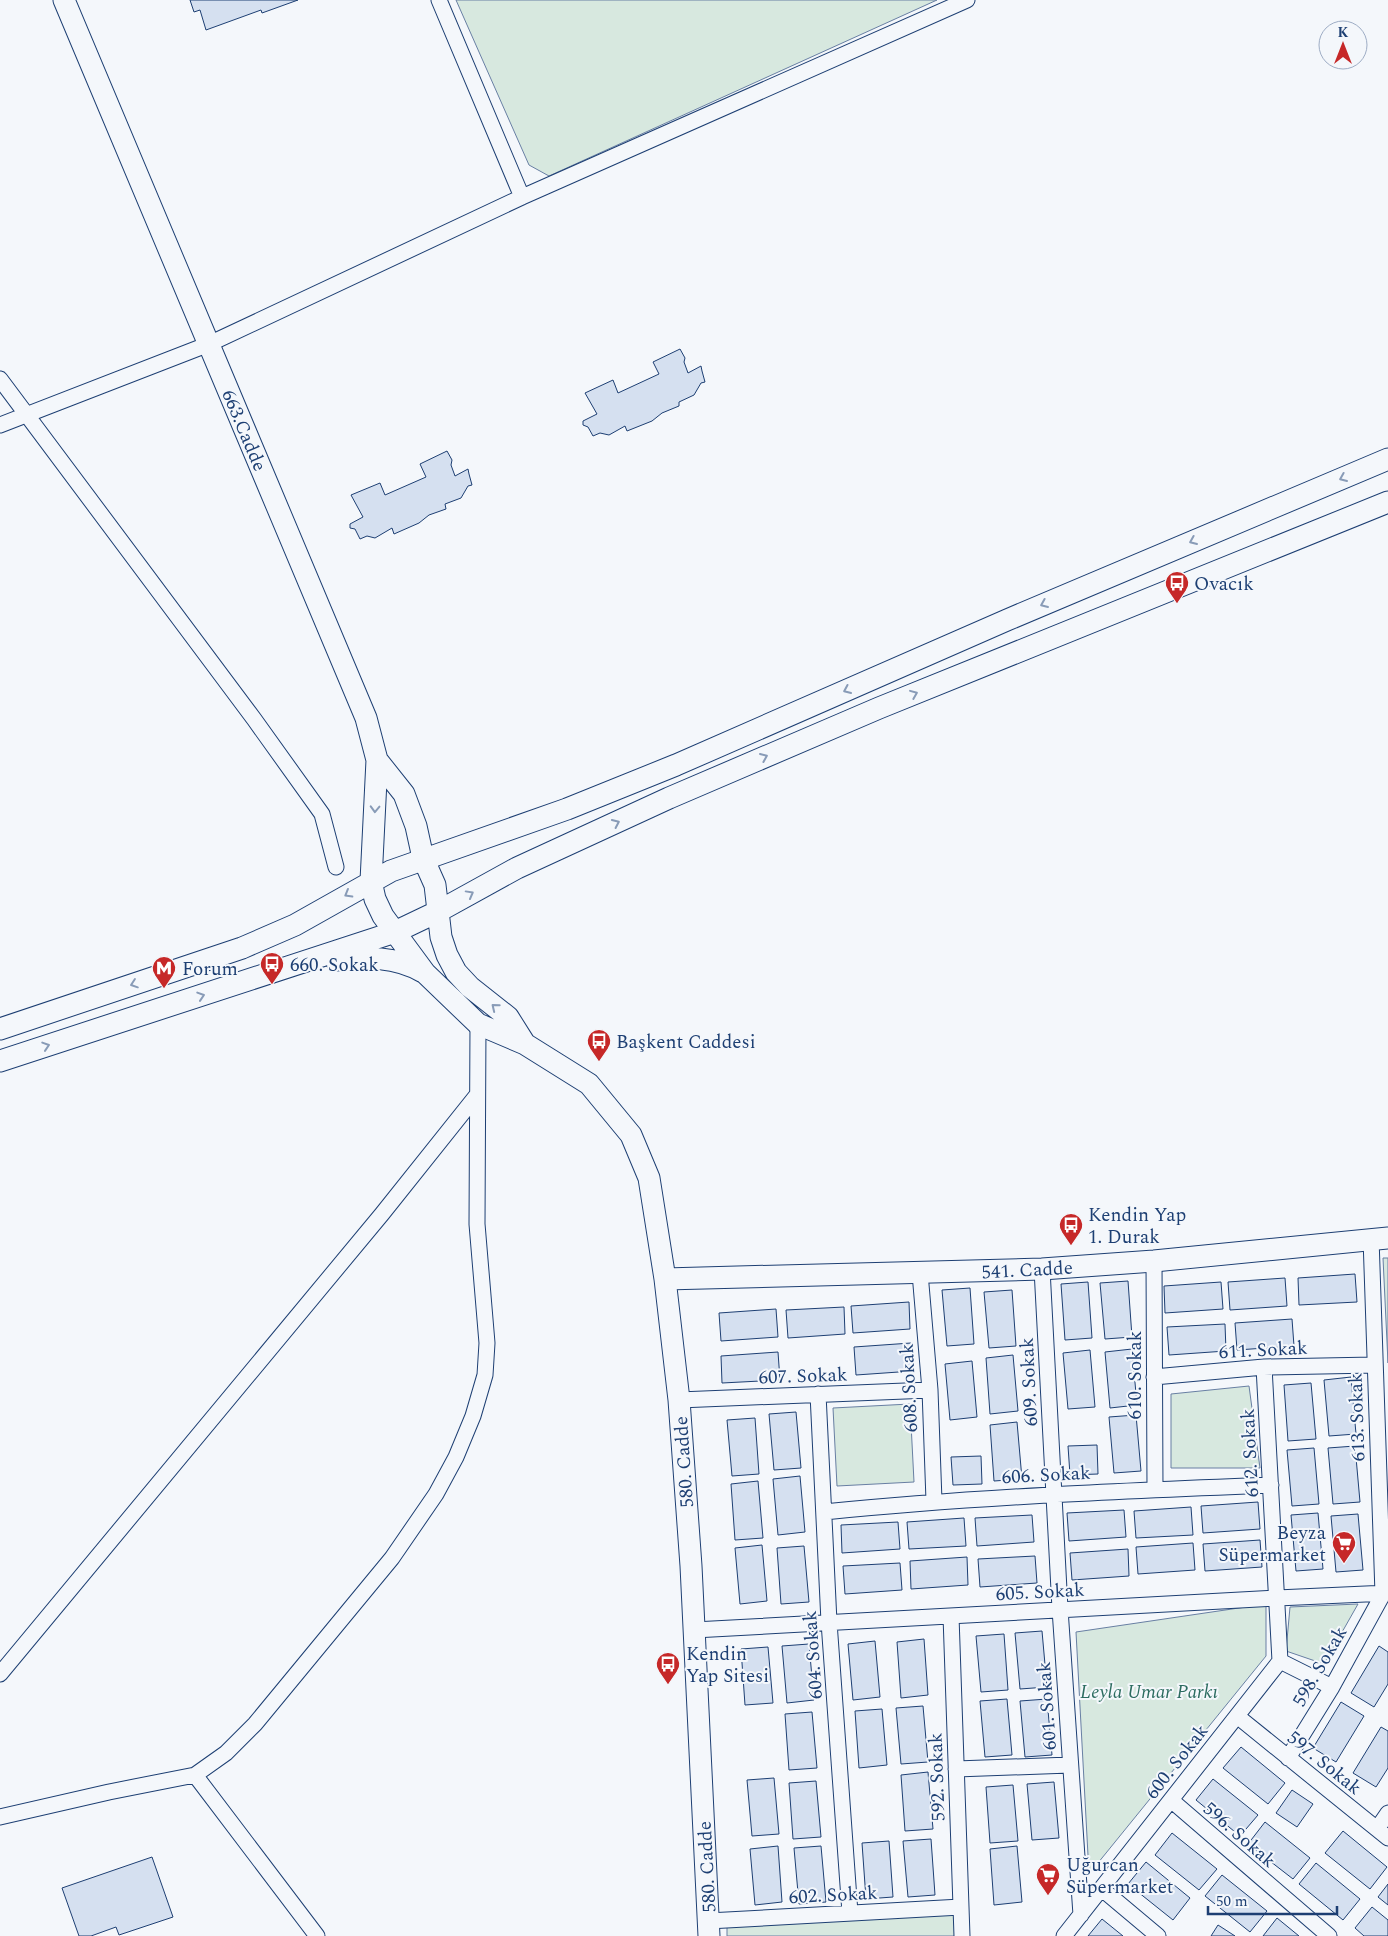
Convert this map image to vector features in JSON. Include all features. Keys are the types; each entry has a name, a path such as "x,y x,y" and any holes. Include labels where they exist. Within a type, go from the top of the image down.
{"main road":[{"name":"663.Cadde","path":"64,0 366,718 377,760 404,794 416,826 423,858 435,885 446,954 456,972 470,987 508,1017 525,1044"},
{"path":"0,1029 242,948 295,925 371,881 423,858 567,808 676,765 1008,620 1388,458"},
{"path":"0,1061 395,932 439,911 517,868 767,756 878,708 1388,502"},
{"path":"377,760 371,881 375,899 383,916 425,973 478,1024"},
{"path":"299,964 385,958 404,962 425,973"},
{"name":"580. Cadde","path":"478,1024 525,1044 589,1084 631,1135 648,1178 665,1279 679,1400 694,1630 709,1929"},
{"name":"541. Cadde","path":"665,1279 1042,1269 1154,1261 1379,1238"}],"street":[{"path":"439,0 522,197"},
{"path":"0,426 209,344 522,197 966,0"},
{"path":"0,379 322,814 336,867"},
{"path":"0,1817 195,1775 226,1754 256,1724 392,1558 436,1494 456,1457 473,1416 486,1375 487,1343 476,1224 478,1024"},
{"path":"0,1674 382,1214 477,1095"},
{"name":"613. Sokak","path":"1379,1238 1374,1365 1386,1594"},
{"name":"610. Sokak","path":"1154,1261 1155,1489"},
{"name":"609. Sokak","path":"1042,1269 1053,1493"},
{"name":"608. Sokak","path":"920,1273 930,1390 934,1501"},
{"name":"611. Sokak","path":"1154,1377 1264,1367 1374,1365"},
{"name":"612. Sokak","path":"1264,1367 1277,1598"},
{"name":"607. Sokak","path":"679,1400 930,1390"},
{"name":"604. Sokak","path":"818,1394 829,1622 850,1914"},
{"name":"606. Sokak","path":"824,1512 934,1501 1053,1493 1270,1485"},
{"name":"601. Sokak","path":"1053,1493 1081,1915"},
{"name":"605. Sokak","path":"694,1630 1277,1598 1386,1594"},
{"name":"598. Sokak","path":"1288,1758 1386,1594"},
{"path":"1277,1598 1280,1661 1332,1687"},
{"name":"592. Sokak","path":"951,1616 962,1936"},
{"name":"600. Sokak","path":"1064,1936 1280,1661"},
{"name":"597. Sokak","path":"1237,1716 1383,1834"},
{"path":"956,1769 1070,1765"},
{"path":"195,1775 316,1936"},
{"name":"596. Sokak","path":"1171,1800 1329,1936"},
{"path":"1383,1834 1388,1813"},
{"path":"1102,1889 1158,1936"},
{"name":"602. Sokak","path":"709,1929 850,1914 961,1908"}],"green space":[{"path":"456,0 937,0 549,176 529,165"},
{"path":"1383,1258 1388,1258 1388,1363"},
{"path":"1249,1386 1260,1468 1171,1468 1171,1394"},
{"path":"910,1404 914,1482 837,1486 833,1408"},
{"name":"Leyla Umar Parkı","path":"1266,1604 1266,1656 1089,1874 1076,1632"},
{"path":"1358,1604 1324,1664 1286,1651 1290,1607"},
{"path":"958,1909 959,1936 727,1936 727,1923"}],"building":[{"path":"190,0 298,0 262,13 261,10 206,30 200,10 194,12"},
{"path":"680,349 685,358 684,362 688,373 701,366 705,382 701,383 694,395 679,402 679,406 662,413 652,421 627,431 625,426 609,435 600,433 593,436 588,427 583,425 583,421 597,414 585,393 613,380 618,393 659,374 653,362"},
{"path":"447,451 452,460 451,465 455,476 468,469 472,485 468,486 461,498 445,504 446,509 429,515 419,523 394,534 392,528 375,538 367,536 360,539 355,529 350,528 350,524 363,517 351,495 380,483 385,495 426,477 420,464"},
{"path":"1355,1274 1357,1302 1299,1305 1298,1278"},
{"path":"1285,1278 1287,1306 1230,1310 1228,1282"},
{"path":"1128,1281 1132,1337 1105,1339 1100,1283"},
{"path":"1088,1282 1092,1338 1065,1340 1061,1284"},
{"path":"1221,1282 1223,1309 1165,1313 1164,1286"},
{"path":"970,1288 974,1344 947,1346 942,1290"},
{"path":"1012,1290 1016,1346 989,1348 984,1292"},
{"path":"909,1302 910,1329 853,1333 851,1306"},
{"path":"844,1307 845,1334 788,1338 786,1310"},
{"path":"776,1309 778,1337 721,1341 719,1313"},
{"path":"1292,1319 1294,1346 1237,1350 1235,1323"},
{"path":"1225,1324 1226,1351 1169,1355 1167,1327"},
{"path":"911,1343 913,1371 856,1375 854,1347"},
{"path":"1132,1349 1137,1405 1110,1408 1105,1352"},
{"path":"1090,1350 1095,1407 1068,1409 1063,1353"},
{"path":"778,1352 780,1380 722,1383 721,1356"},
{"path":"1013,1355 1018,1411 990,1414 986,1358"},
{"path":"972,1361 977,1417 950,1420 945,1364"},
{"path":"1351,1377 1356,1434 1329,1436 1324,1380"},
{"path":"1311,1383 1316,1439 1288,1441 1284,1385"},
{"path":"796,1412 801,1468 774,1470 769,1414"},
{"path":"1136,1415 1141,1471 1114,1473 1109,1417"},
{"path":"755,1418 759,1474 732,1476 727,1420"},
{"path":"1017,1422 1022,1479 994,1481 990,1425"},
{"path":"1097,1445 1098,1474 1070,1475 1068,1446"},
{"path":"1355,1446 1360,1502 1333,1504 1328,1448"},
{"path":"1314,1448 1319,1504 1292,1506 1287,1450"},
{"path":"981,1456 982,1484 953,1485 951,1457"},
{"path":"800,1476 805,1532 778,1535 773,1479"},
{"path":"758,1481 763,1538 735,1540 731,1484"},
{"path":"1258,1502 1260,1529 1203,1533 1201,1506"},
{"path":"1191,1507 1193,1535 1136,1538 1134,1511"},
{"path":"1124,1510 1126,1537 1069,1541 1067,1513"},
{"path":"1318,1513 1323,1569 1296,1571 1291,1515"},
{"path":"1358,1514 1363,1570 1336,1572 1331,1516"},
{"path":"1032,1515 1034,1542 977,1546 975,1518"},
{"path":"964,1518 966,1546 909,1549 907,1522"},
{"path":"898,1522 900,1549 842,1553 841,1525"},
{"path":"1260,1540 1262,1567 1205,1571 1203,1544"},
{"path":"1193,1543 1195,1570 1138,1574 1136,1547"},
{"path":"762,1545 767,1601 740,1604 735,1548"},
{"path":"804,1546 809,1602 781,1604 777,1548"},
{"path":"1128,1549 1129,1576 1072,1580 1070,1553"},
{"path":"1035,1556 1037,1583 980,1587 978,1559"},
{"path":"967,1557 968,1585 911,1589 910,1561"},
{"path":"900,1563 902,1590 845,1594 843,1566"},
{"path":"1042,1631 1047,1687 1020,1689 1015,1633"},
{"path":"1004,1634 1008,1690 981,1692 976,1636"},
{"path":"924,1639 928,1695 901,1698 897,1642"},
{"path":"875,1641 880,1697 853,1700 848,1644"},
{"path":"809,1644 814,1700 787,1703 782,1646"},
{"path":"1379,1646 1388,1652 1388,1684 1374,1707 1351,1693"},
{"path":"768,1647 773,1703 745,1705 741,1649"},
{"path":"1007,1699 1012,1755 985,1757 980,1701"},
{"path":"1047,1699 1052,1755 1025,1757 1020,1701"},
{"path":"1341,1702 1364,1716 1336,1762 1313,1748"},
{"path":"923,1706 928,1762 901,1764 896,1708"},
{"path":"882,1709 887,1765 859,1768 855,1711"},
{"path":"812,1712 817,1768 789,1770 785,1714"},
{"path":"1381,1727 1388,1731 1388,1768 1376,1787 1353,1773"},
{"path":"1241,1747 1285,1783 1268,1804 1223,1768"},
{"path":"928,1772 933,1829 905,1831 901,1775"},
{"path":"774,1778 779,1834 752,1836 747,1780"},
{"path":"1213,1779 1258,1815 1240,1836 1196,1800"},
{"path":"816,1781 821,1837 793,1839 789,1783"},
{"path":"1054,1782 1059,1838 1032,1840 1027,1784"},
{"path":"1013,1785 1018,1841 990,1843 986,1787"},
{"path":"1292,1790 1313,1804 1297,1827 1276,1813"},
{"path":"1265,1822 1310,1858 1293,1879 1248,1844"},
{"path":"1343,1831 1387,1867 1370,1889 1325,1853"},
{"path":"1172,1833 1217,1869 1199,1890 1155,1855"},
{"path":"931,1839 935,1895 908,1897 903,1841"},
{"path":"889,1841 893,1897 866,1899 862,1843"},
{"path":"778,1846 782,1902 755,1905 750,1849"},
{"path":"821,1846 826,1902 799,1904 794,1848"},
{"path":"1017,1846 1022,1902 994,1905 990,1849"},
{"path":"152,1857 173,1917 119,1935 116,1927 91,1936 79,1936 62,1888"},
{"path":"1146,1862 1190,1898 1173,1920 1128,1884"},
{"path":"1316,1863 1360,1899 1343,1920 1299,1884"},
{"path":"1222,1875 1267,1911 1250,1932 1205,1896"},
{"path":"1388,1884 1388,1905 1378,1897"},
{"path":"1372,1907 1388,1920 1388,1936 1364,1936 1355,1928"},
{"path":"1277,1918 1299,1936 1263,1936"},
{"path":"1102,1919 1123,1936 1088,1936"},
{"path":"1218,1925 1235,1936 1211,1936"}],"place":[{"name":"Ovacık","path":"1177,604"},
{"name":"660. Sokak","path":"272,985"},
{"name":"Forum","path":"164,989"},
{"name":"Başkent Caddesi","path":"599,1062"},
{"name":"Kendin Yap 1. Durak","path":"1071,1246"},
{"name":"Beyza Süpermarket","path":"1344,1564"},
{"name":"Kendin Yap Sitesi","path":"668,1685"},
{"name":"Uğurcan Süpermarket","path":"1048,1896"}]}
